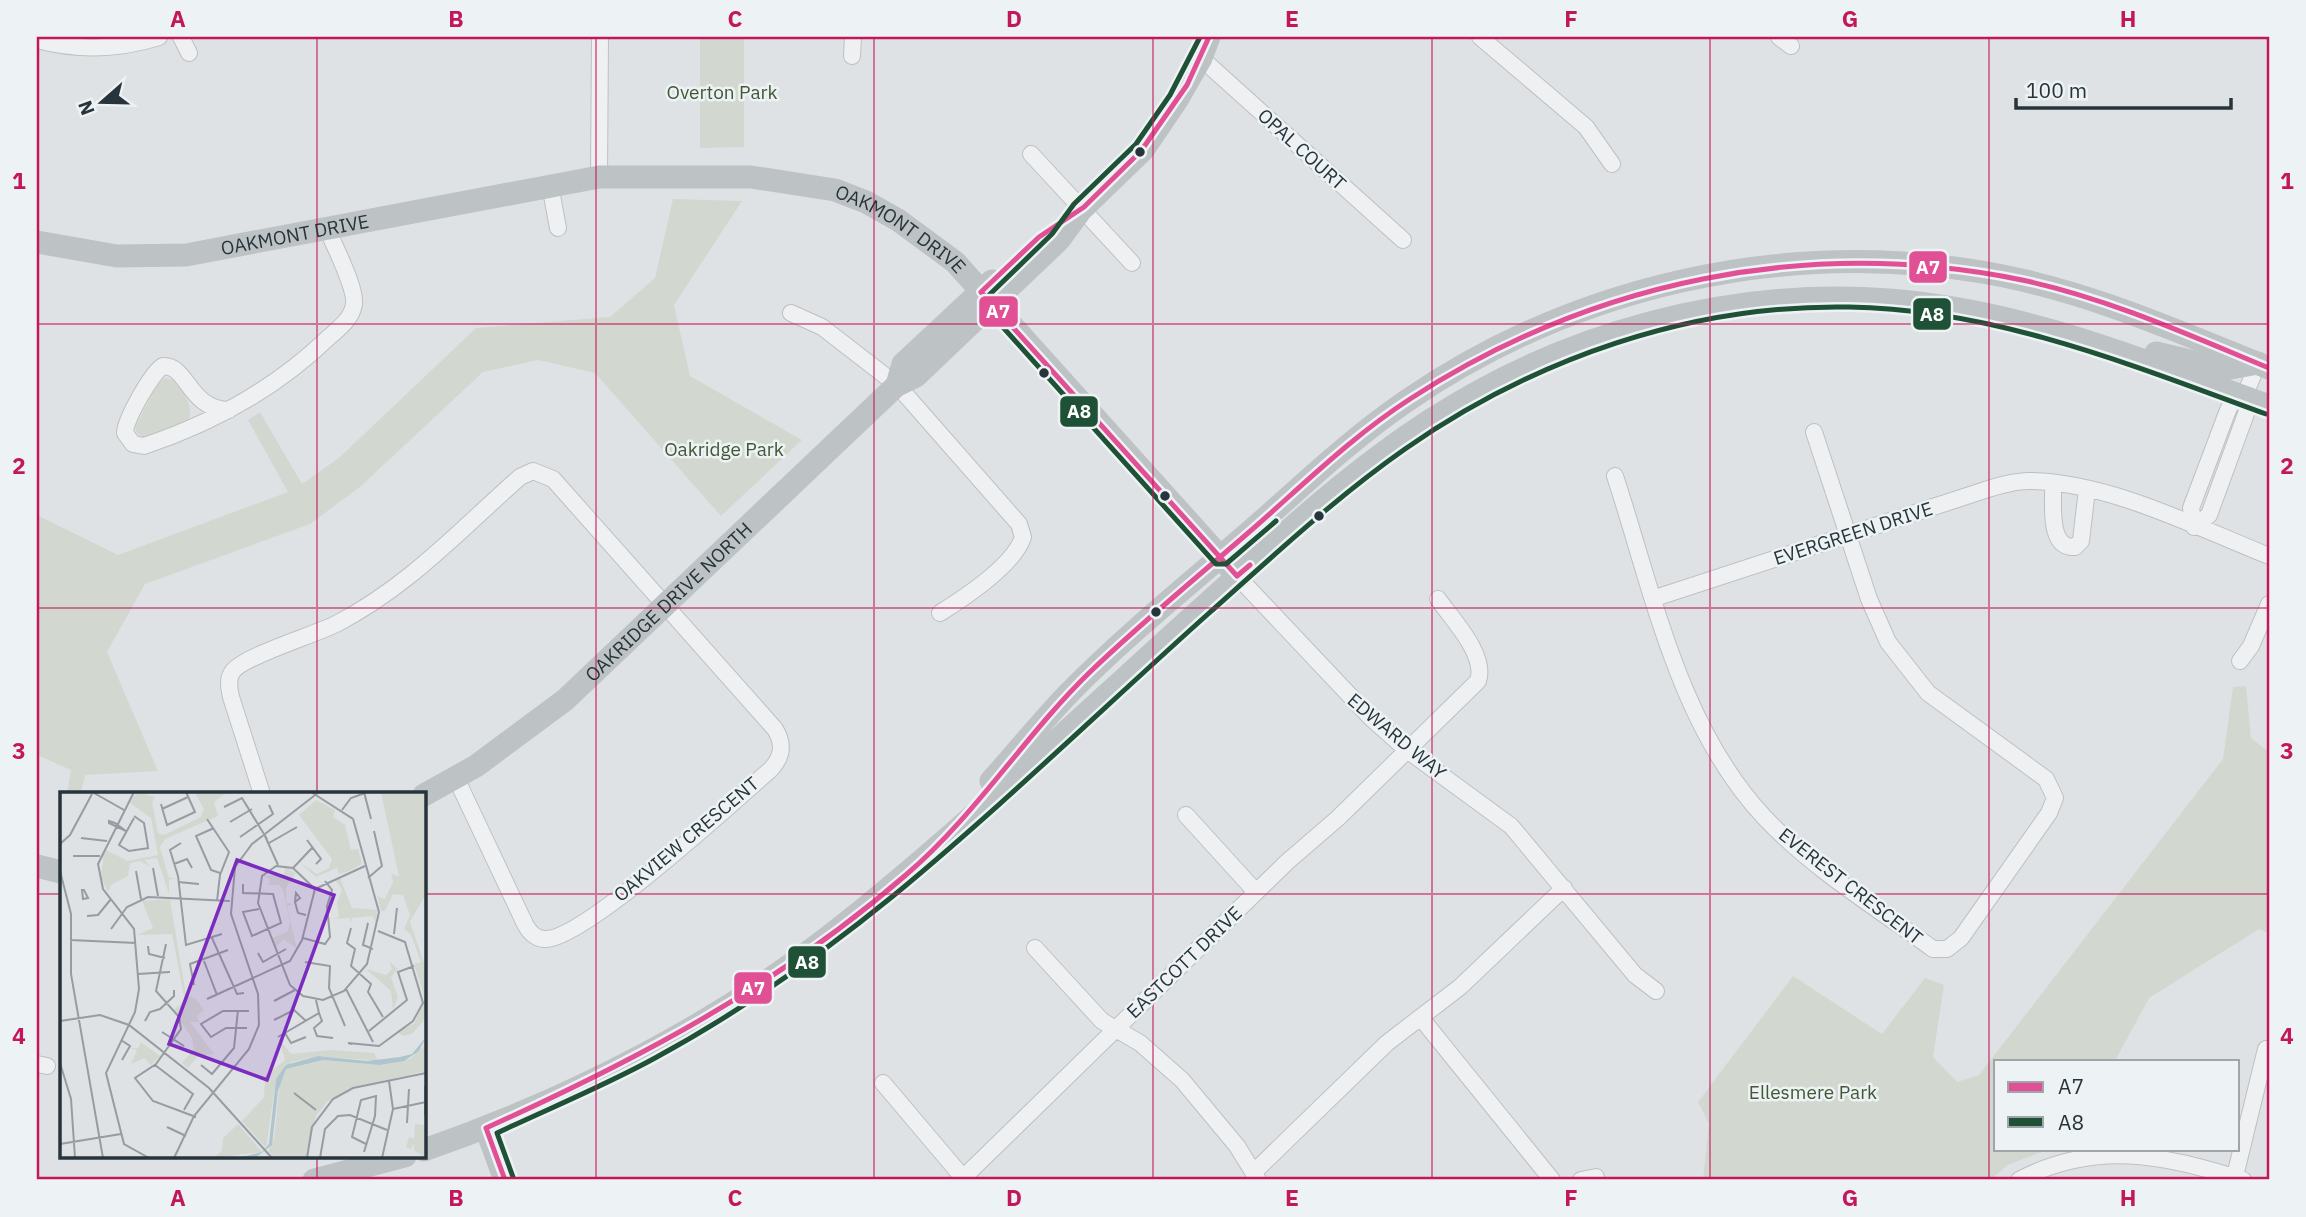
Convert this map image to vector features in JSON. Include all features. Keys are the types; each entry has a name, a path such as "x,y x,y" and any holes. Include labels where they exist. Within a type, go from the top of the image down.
{"main road":[{"name":"OAKRIDGE DRIVE NORTH","path":"425,794 456,778 557,707 897,385 915,376 986,298 1059,240 1081,210 1143,150 1205,47"},
{"name":"OAKMONT DRIVE","path":"37,242 117,256 160,257 212,251 599,177 751,177 835,190 866,202 929,241 955,262 1237,576"},
{"path":"914,867 1070,692 1376,423 1462,366 1510,341 1583,309 1705,275 1769,265 1838,261 1911,263 1983,272 2092,299 2264,365"},
{"path":"425,1150 486,1128 620,1067 764,983 842,926 914,867 1237,576 1366,467 1432,419 1528,366 1596,339 1680,315 1814,298 1924,303 2042,326 2225,369 2264,365"},
{"path":"2042,326 2269,406"},
{"path":"2245,397 2258,391 2269,391"},
{"path":"37,866 60,872"},
{"path":"486,1128 505,1180"},
{"path":"314,1180 397,1158"}],"street":[{"path":"37,40 68,47 98,49 132,45 159,37"},
{"path":"181,37 188,53"},
{"path":"599,177 600,37"},
{"path":"852,56 853,37"},
{"path":"1480,37 1586,127 1612,164"},
{"name":"OPAL COURT","path":"1205,47 1403,240"},
{"path":"1031,154 1132,263"},
{"path":"550,185 558,228"},
{"path":"229,410 205,405 177,370 163,366 155,372 127,422 125,433 133,444 144,446 229,410 291,372 351,314 354,298 327,228"},
{"path":"791,313 822,327 897,385 1014,517 1022,530 1023,537 1014,553 963,598 940,613"},
{"path":"2194,527 2191,508 2228,410 2231,404 2245,397 2264,365"},
{"path":"1814,432 1848,535"},
{"path":"262,792 231,696 229,682 234,670 253,658 337,624 387,594 431,561 526,473 541,471 553,479 665,605"},
{"path":"1615,476 1655,598"},
{"name":"EVERGREEN DRIVE","path":"1655,598 1997,486 2028,481 2087,489 2269,556"},
{"path":"2053,483 2056,532 2059,542 2067,547 2075,547 2081,541 2087,489"},
{"name":"EVEREST CRESCENT","path":"1655,598 1695,713 1725,766 1764,817 1803,853 1927,945 1933,949 1947,949 1961,938 2049,813 2054,803 2053,790 2039,772 1950,710 1914,679 1879,623 1848,535"},
{"name":"EDWARD WAY","path":"1237,576 1344,692 1407,750 1511,826 1635,975 1656,991"},
{"name":"EASTCOTT DRIVE","path":"883,1083 964,1179 1256,892 1480,678 1471,648 1437,599"},
{"path":"2240,661 2251,646 2269,604"},
{"name":"OAKVIEW CRESCENT","path":"456,778 525,924 537,937 547,940 563,933 663,864 771,769 782,749 775,729 665,605"},
{"path":"1186,815 1256,892"},
{"path":"1035,948 1102,1021 1140,1043 1182,1080 1237,1146 1256,1176 1387,1043 1460,988 1564,888"},
{"path":"1421,1018 1552,1180"},
{"path":"2019,1180 2068,1160 2118,1154 2157,1158 2238,1179 2266,1049"}],"green space":[{"name":"Overton Park","path":"700,37 744,37 744,147 700,148"},
{"name":"Oakridge Park","path":"673,199 742,201 674,305 690,376 802,440 721,516 595,373 538,360 483,372 361,486 310,524 145,584 107,652 158,771 85,775 81,792 67,792 71,770 37,755 37,515 118,555 288,492 248,420 260,412 302,484 340,457 476,328 610,317 655,278"},
{"path":"165,378 175,380 187,400 190,415 188,421 145,439 137,433 135,427 157,385"},
{"name":"Ellesmere Park","path":"2246,686 2251,738 2269,752 2269,933 2259,929 2149,998 2116,1060 1994,1060 1994,1150 2046,1150 2008,1165 1990,1180 1703,1180 1709,1124 1698,1102 1793,976 1882,1034 1925,978 1944,985 1933,1057 1957,1082 1979,1075 2223,759 2233,687"}],"transit line":[{"name":"A8","path":"1200,37 1170,95 1136,144 1074,204 1052,234 986,298 983,305 1216,564 1226,564 1276,521"},
{"name":"A7","path":"1209,37 1187,85 1141,151 1084,207 1039,237 981,292 1237,576 1250,565"},
{"name":"A7","path":"505,1180 486,1128 653,1047 706,1017 809,951 858,914 932,851 1066,696 1090,672 1347,446 1410,399 1480,358 1552,324 1627,298 1704,279 1782,267 1862,263 1942,268 2022,280 2054,288 2147,318 2269,368"},
{"name":"A8","path":"513,1177 497,1133 655,1058 718,1022 807,962 934,862 1304,528 1354,487 1405,449 1455,417 1506,388 1560,364 1616,343 1731,315 1849,307 1903,310 1956,318 2062,343 2266,414"}]}
